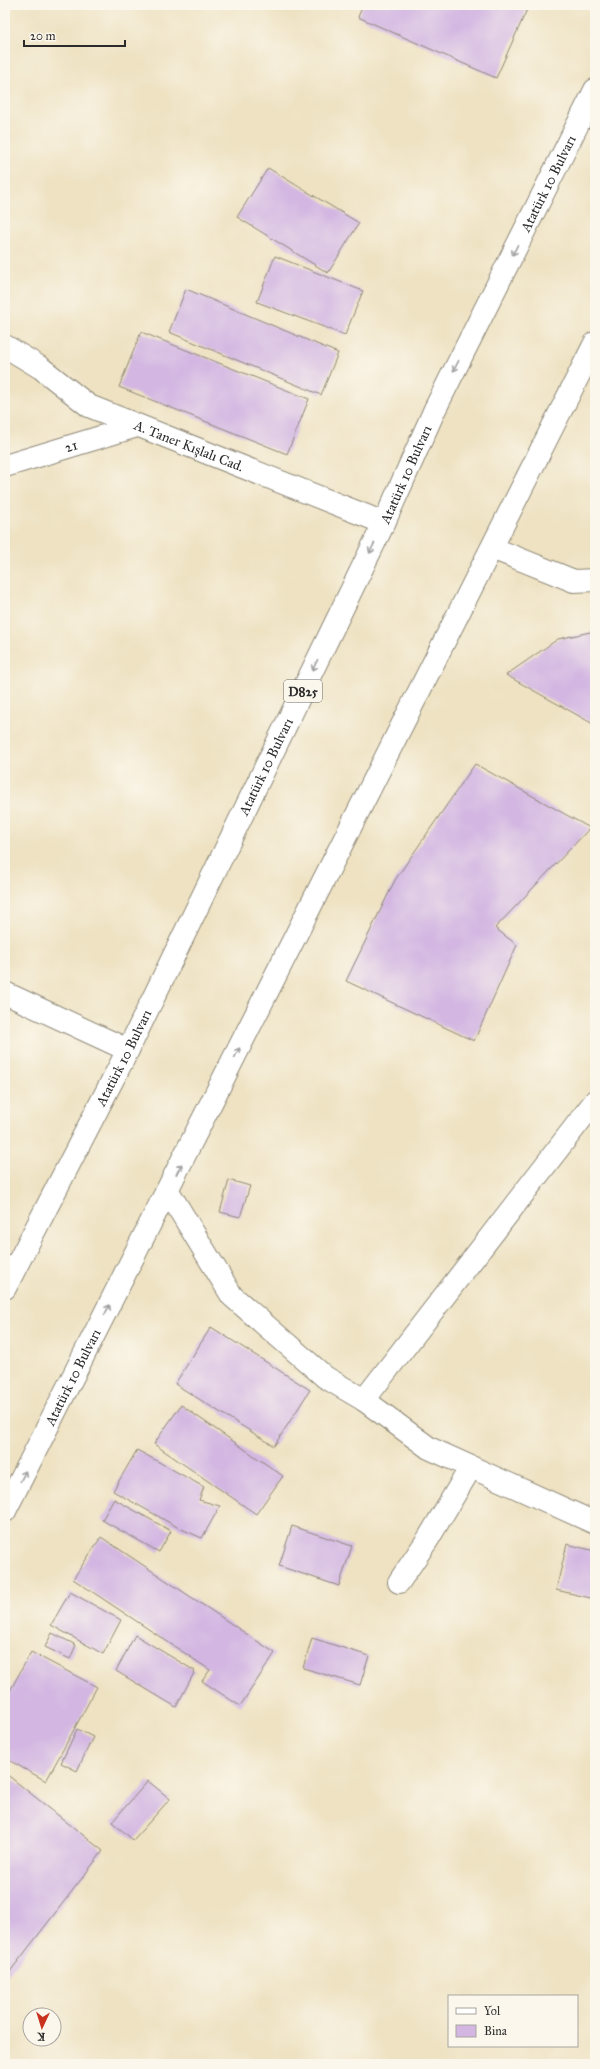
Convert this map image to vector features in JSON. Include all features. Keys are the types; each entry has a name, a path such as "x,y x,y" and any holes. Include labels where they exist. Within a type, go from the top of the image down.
{"main road":[{"name":"Atatürk 10 Bulvarı","path":"5,1288 128,1050 384,523 435,409 595,90"},
{"name":"Atatürk 10 Bulvarı","path":"5,1511 168,1191 595,343"},
{"name":"A. Taner Kışlalı Cad.","path":"5,346 41,368 89,406 384,523"},
{"name":"21","path":"5,466 137,426"},
{"path":"492,548 574,581 595,580"},
{"path":"5,992 128,1050"},
{"path":"364,1400 595,1101"},
{"path":"168,1191 232,1296 325,1377 364,1400 429,1448 595,1523"},
{"path":"399,1582 428,1539 471,1467"}],"building":[{"path":"363,5 529,5 496,78 358,17"},
{"path":"268,168 359,223 328,273 237,217"},
{"path":"275,256 363,291 345,335 257,302"},
{"path":"186,289 338,353 321,395 169,332"},
{"path":"141,332 309,399 287,454 119,387"},
{"path":"595,631 595,725 506,675 558,639"},
{"path":"475,764 590,828 495,928 517,945 474,1041 346,981 395,880"},
{"path":"229,1180 250,1186 240,1217 220,1212"},
{"path":"211,1327 310,1390 274,1446 175,1384"},
{"path":"181,1405 283,1476 256,1514 154,1444"},
{"path":"137,1450 204,1487 199,1500 220,1506 202,1538 179,1528 113,1491"},
{"path":"114,1499 171,1531 159,1552 102,1520"},
{"path":"292,1526 352,1546 339,1586 279,1566"},
{"path":"101,1537 275,1653 240,1706 202,1681 210,1670 73,1579"},
{"path":"567,1544 595,1551 595,1599 556,1590"},
{"path":"70,1592 121,1620 103,1654 51,1625"},
{"path":"52,1633 76,1645 70,1659 45,1647"},
{"path":"135,1635 195,1671 176,1707 116,1671"},
{"path":"312,1638 369,1656 360,1685 303,1668"},
{"path":"31,1652 97,1687 46,1781 5,1758 5,1700"},
{"path":"77,1729 93,1737 77,1771 61,1763"},
{"path":"5,1773 103,1851 5,1978"},
{"path":"148,1781 170,1799 133,1840 112,1822"}]}
